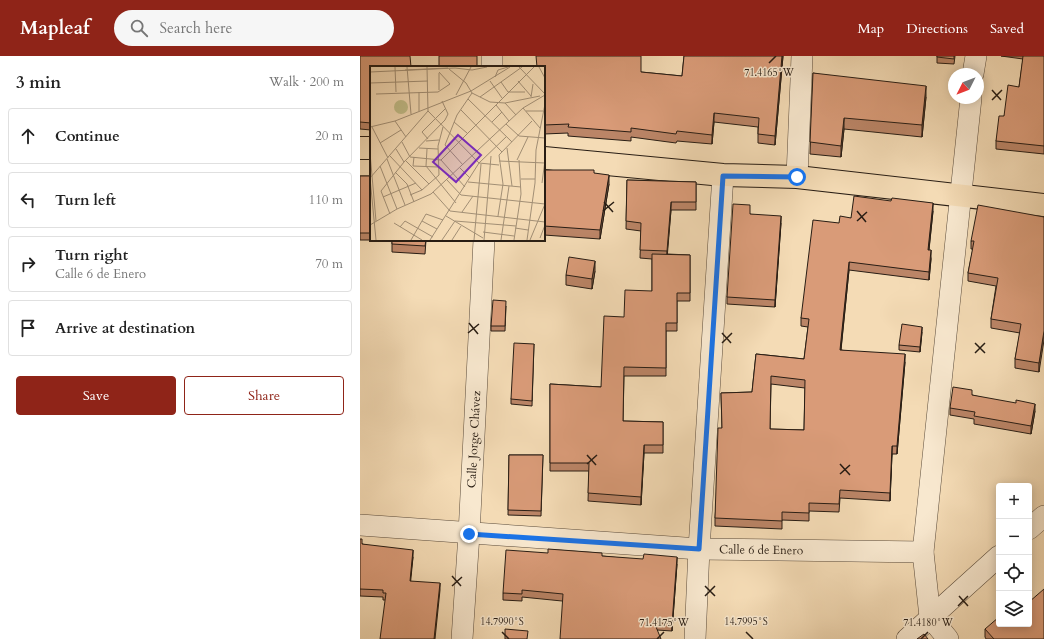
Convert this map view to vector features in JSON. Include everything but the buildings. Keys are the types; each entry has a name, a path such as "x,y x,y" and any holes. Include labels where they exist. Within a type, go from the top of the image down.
{"main road":[{"path":"545,158 723,176 797,177 1044,205"}],"street":[{"path":"797,177 802,56"},
{"path":"975,68 976,56"},
{"path":"948,639 930,617 923,552 970,104"},
{"path":"695,639 699,549 723,176"},
{"name":"Calle Jorge Chávez","path":"462,639 469,534 484,241"},
{"path":"1032,527 1044,516"},
{"name":"Calle 6 de Enero","path":"360,525 469,534 699,549 923,552"},
{"path":"907,639 996,559"}],"route":[{"path":"469,534 699,549 723,176 797,177"}]}
